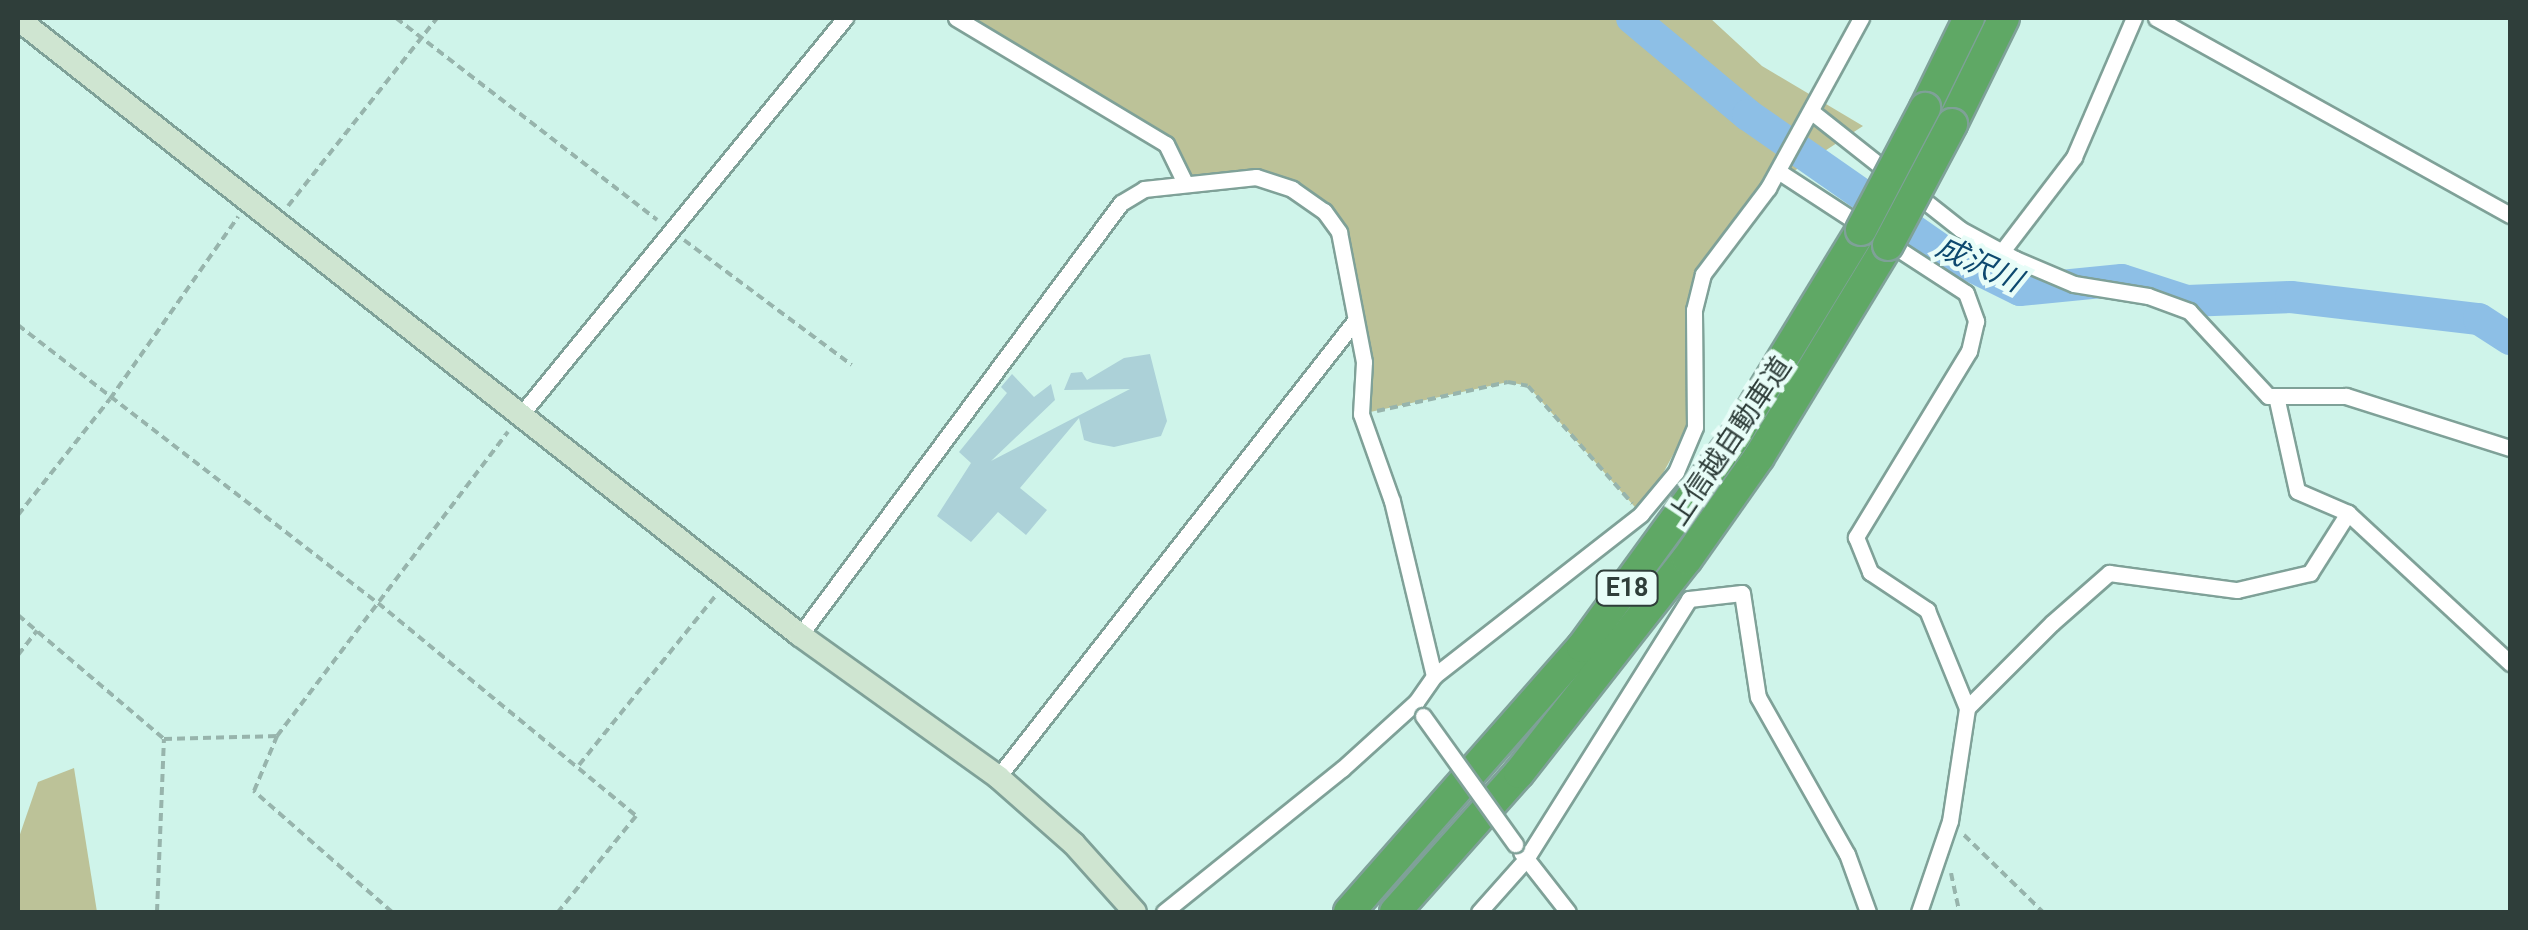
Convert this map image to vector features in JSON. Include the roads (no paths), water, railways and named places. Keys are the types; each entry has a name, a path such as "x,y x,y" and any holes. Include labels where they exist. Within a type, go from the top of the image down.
{"highway":[{"name":"上信越自動車道","path":"1396,912 1520,773 1687,559 1760,457 1874,237 1926,108 1970,18"},
{"name":"上信越自動車道","path":"1349,912 1494,754 1594,632 1733,440 1952,124 2004,18"}],"street":[{"path":"522,412 845,18"},
{"path":"956,18 1166,144 1185,184"},
{"path":"1164,912 1420,709 1434,676 1642,514 1676,472 1695,427 1694,310 1703,274 1778,171 1861,18"},
{"path":"2003,250 2074,157 2134,18"},
{"path":"2156,18 2510,216"},
{"path":"18,20 522,412 800,635 998,778 1074,844 1136,912"},
{"path":"1812,112 1960,229 2074,284 2148,296 2188,311 2268,396 2346,396 2510,448"},
{"path":"1778,171 1966,293 1976,320 1970,351 1856,537 1870,572 1927,610 1966,708 1950,822 1939,844 1919,912"},
{"path":"800,635 1121,203 1144,189 1256,177 1324,211 1347,259 1354,322 1364,362 1362,414 1392,500 1434,676"},
{"path":"998,778 1354,322"},
{"path":"2276,396 2297,491 2348,513 2510,663"},
{"path":"1966,708 2109,573 2237,590 2310,573 2348,513"},
{"path":"1479,912 1526,859 1689,598 1742,593 1758,697 1847,854 1868,912"},
{"path":"1420,709 1568,912"}],"waterway":[{"name":"成沢川","path":"1632,18 1748,115 1947,254 2020,290 2122,280 2187,301 2291,297 2479,319 2510,339"}]}
